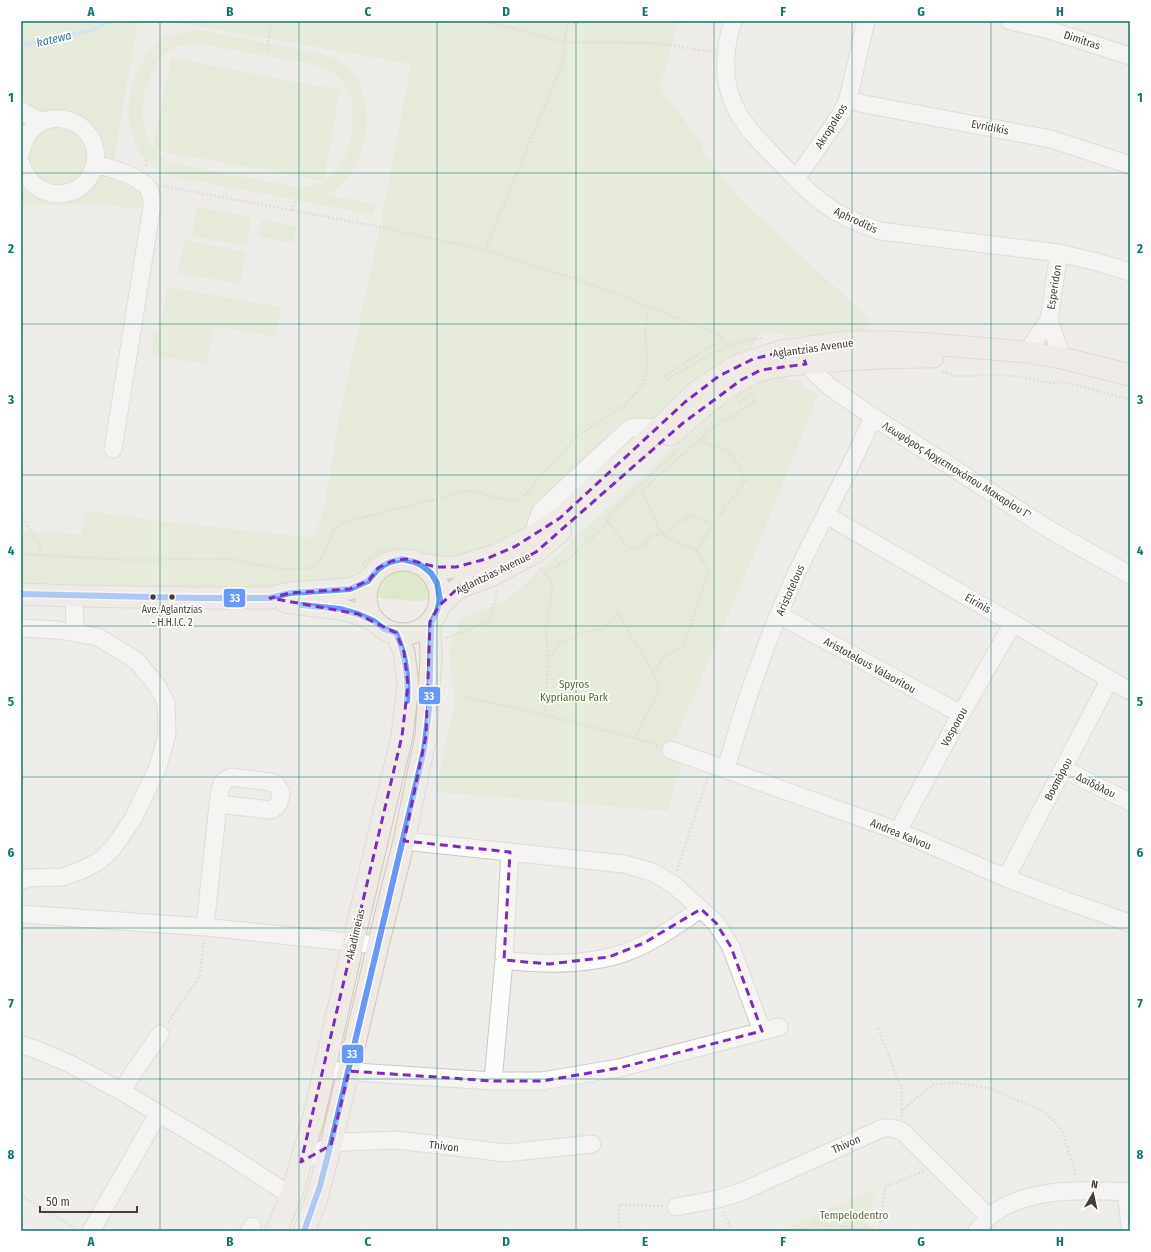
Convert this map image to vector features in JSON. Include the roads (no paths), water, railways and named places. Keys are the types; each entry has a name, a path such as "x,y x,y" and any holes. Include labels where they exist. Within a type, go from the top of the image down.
{"main road":[{"name":"Aglantzias Avenue","path":"435,614 458,588 491,576 536,552 574,521 706,404 741,380 761,370 785,365 803,356 845,342 888,342 1027,352 1062,358 1130,375"},
{"name":"Aglantzias Avenue","path":"418,557 448,568 456,567 497,555 535,535 560,518 637,449 700,389 738,365 781,351 803,356 854,359 958,357 1043,366 1130,388"},
{"path":"21,594 195,598 270,598 290,593 350,589 358,586 364,574 392,561 418,557 436,581 440,596 435,614 426,736 404,841 331,1146 316,1201 304,1231"},
{"path":"364,574 366,604 374,621"},
{"path":"270,598 290,603 340,609 358,614 374,621 384,629 396,633 406,634 423,628 435,614"},
{"name":"Akadimeias","path":"276,1231 291,1196 325,1070 353,943 402,736 408,686 404,652 396,633"}],"street":[{"name":"Aphroditis","path":"733,21 728,37 726,70 729,92 735,108 757,138 796,179 812,194 838,213 860,224 880,231 1059,254 1097,262 1130,272"},
{"name":"Akropoleos","path":"796,179 840,114 848,99 866,21"},
{"name":"Dimitras","path":"1010,21 1049,30 1130,56"},
{"name":"Evridikis","path":"848,99 864,104 1051,139 1130,165"},
{"path":"21,111 41,121"},
{"path":"21,152 22,144 28,133 36,124 41,121 52,119 72,121 84,128 94,145 96,156 92,175 86,183 76,190 60,194 53,194 38,188 25,175 21,163"},
{"path":"95,164 134,178 147,186 152,198 152,206 113,449"},
{"path":"21,190 38,188"},
{"name":"Esperidon","path":"1027,352 1049,320 1059,254"},
{"name":"Esperidon","path":"1049,320 1062,358"},
{"name":"Λεωφόρος Αρχιεπισκόπου Μακαρίου Γ'","path":"803,356 830,387 872,417 1046,527 1130,576"},
{"name":"Aristotelous","path":"719,768 732,747 752,687 794,580 872,417"},
{"name":"Eirinis","path":"826,514 1130,691"},
{"path":"74,596 75,632"},
{"name":"Aristotelous Valaoritou","path":"779,615 960,714"},
{"name":"Vosporou","path":"898,831 960,714 1013,623"},
{"path":"21,628 58,630 98,637 137,661 158,687 166,703 167,734 158,767 133,819 113,848 99,861 82,870 63,877 27,878 21,881"},
{"name":"Βοσπόρου","path":"1006,878 1110,679"},
{"name":"Andrea Kalvou","path":"671,750 898,831 1006,878 1130,923"},
{"name":"Δαιδάλου","path":"1063,769 1130,802"},
{"path":"205,927 218,804"},
{"path":"404,841 624,864 652,872 668,881 716,923 730,947 762,1031"},
{"path":"493,1081 504,960 510,852"},
{"path":"504,960 549,964 575,962 627,952 661,934 701,909"},
{"path":"21,914 205,927 378,945"},
{"path":"325,1070 493,1081 542,1081 601,1072 779,1027"},
{"path":"121,1091 160,1034"},
{"path":"21,1045 35,1049 70,1064 121,1091 227,1154 291,1196"},
{"path":"91,1231 158,1114"},
{"name":"Thivon","path":"676,1207 718,1199 741,1192 883,1128 892,1128 902,1131 989,1217"},
{"name":"Thivon","path":"301,1162 331,1146 344,1142 397,1140 506,1153 592,1144"},
{"path":"977,1231 989,1217 1010,1204 1028,1198 1076,1190 1128,1192 1130,1226"}],"waterway":[{"name":"katewa","path":"21,45 52,40 95,29 110,21"}],"place":[{"name":"Ave. Aglantzias - H.H.I.C. 2","path":"172,597"}],"park label":[{"name":"Spyros Kyprianou Park","path":"574,690"},
{"name":"Tempelodentro","path":"854,1215"}]}
